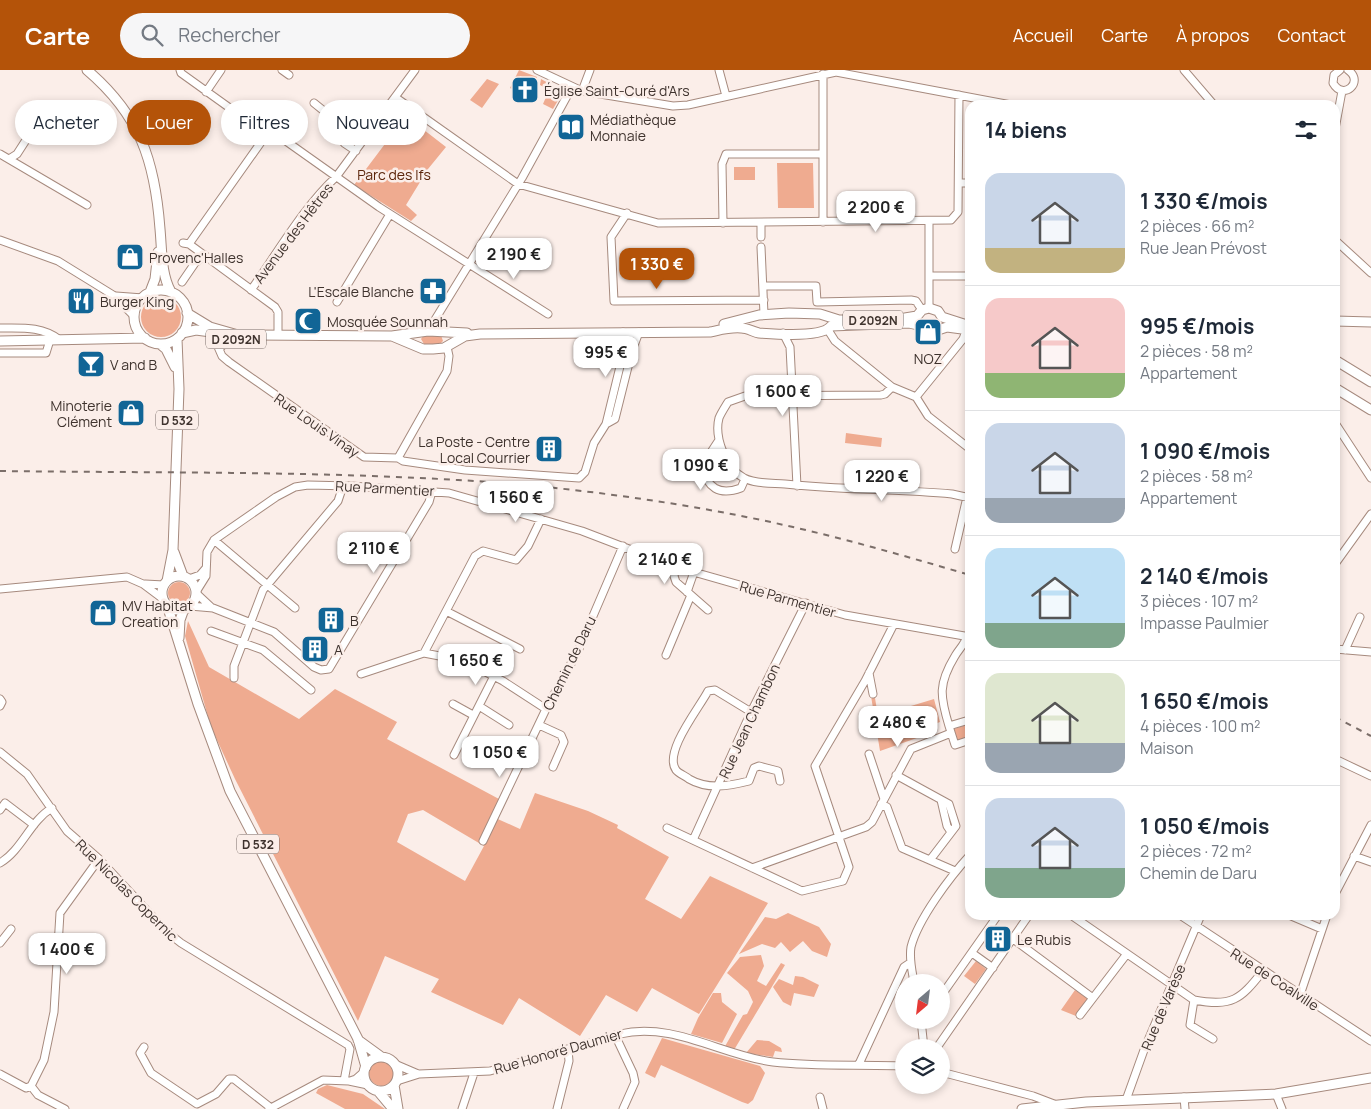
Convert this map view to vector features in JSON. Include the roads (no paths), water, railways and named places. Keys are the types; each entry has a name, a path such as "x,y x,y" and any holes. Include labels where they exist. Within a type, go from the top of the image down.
{"main road":[{"path":"87,70 121,105 145,146 155,183 165,280 171,292"},
{"path":"116,339 129,331 134,319 135,309 155,279 160,229"},
{"path":"0,341 145,338 160,344 179,336 187,324 187,313 179,296 164,290 146,295"},
{"path":"965,326 942,317 938,311 922,315 921,330 929,333 941,328 965,328"},
{"name":"D 2092N","path":"187,313 210,327 231,334 278,334 290,336 392,336 416,334"},
{"path":"694,332 764,314 810,313 829,327"},
{"name":"D 2092N","path":"829,327 909,323 922,315"},
{"path":"941,328 942,317"},
{"path":"134,319 136,328 145,338"},
{"path":"750,319 752,330"},
{"path":"1340,323 1371,322"},
{"path":"480,334 465,336 449,345 423,349 416,344 416,334 428,331 480,334 694,332 734,328 756,332 796,334 829,327"},
{"name":"D 2092N","path":"179,336 196,330 230,338 284,339 290,336"},
{"path":"443,332 449,345"},
{"name":"D 532","path":"165,583 173,550 179,336"},
{"name":"D 2092N","path":"392,336 416,344"},
{"name":"D 532","path":"160,344 166,349 178,372"},
{"path":"1340,363 1371,382"},
{"path":"1340,391 1371,410"},
{"name":"D 532","path":"173,550 186,578"},
{"path":"177,576 186,578 196,593 187,608 175,610 165,602 165,583 177,576"},
{"name":"D 532","path":"165,602 179,640 198,704 230,791 358,1039 365,1069"},
{"name":"D 532","path":"179,640 179,623 187,608"},
{"name":"D 532","path":"358,1039 380,1056"},
{"path":"393,1109 378,1091 368,1085 365,1069 369,1062 380,1056 390,1059 396,1066 398,1109"},
{"path":"1022,1109 1054,1104 1084,1106 1126,1100 1276,1094 1371,1078"},
{"path":"378,1091 387,1090 396,1083"}],"street":[{"path":"206,92 220,70"},
{"path":"282,70 289,75"},
{"name":"Avenue des Hêtres","path":"251,290 303,217 327,186 336,178 415,70"},
{"path":"537,70 582,91 672,106 836,71 984,100"},
{"path":"582,91 590,70"},
{"path":"720,70 726,96"},
{"path":"1184,70 1210,100"},
{"path":"1340,70 1334,74 1333,83 1342,91 1348,91 1355,83 1353,74 1348,70"},
{"path":"180,71 221,102"},
{"path":"823,74 825,145 822,154 824,222"},
{"path":"428,331 518,184 572,87"},
{"path":"1340,102 1342,91"},
{"path":"395,97 518,184 658,223 723,224 951,220 958,212 958,95"},
{"path":"314,103 345,128 344,143 356,151"},
{"path":"9,159 17,154 23,145"},
{"name":"Avenue des Hêtres","path":"259,145 186,244 205,255 278,312 278,334"},
{"path":"291,145 390,214 548,314"},
{"path":"0,154 87,205"},
{"path":"723,224 722,164 726,154 822,154"},
{"path":"959,183 965,183"},
{"path":"627,213 611,237 614,301 764,300"},
{"path":"337,302 390,214"},
{"path":"922,315 929,276 929,221"},
{"path":"761,223 761,237"},
{"path":"0,240 58,261 113,296 134,319"},
{"path":"1340,245 1371,273"},
{"path":"761,247 764,314"},
{"path":"182,282 195,263 205,255"},
{"path":"929,276 965,276"},
{"path":"764,286 816,286 817,302 911,300 916,301 922,315"},
{"path":"113,296 124,298 146,295"},
{"path":"436,318 443,332"},
{"path":"829,327 892,387 916,397 928,416 965,446"},
{"path":"0,328 38,329 51,333 60,341"},
{"path":"623,332 628,350"},
{"path":"628,350 639,332"},
{"name":"Rue Louis Vinay","path":"212,333 222,356 229,362 364,457 398,458 403,461 456,469 579,478 585,472 594,443 606,424 628,350"},
{"path":"783,333 790,347 797,486"},
{"path":"790,347 796,334"},
{"path":"916,397 965,334"},
{"path":"220,349 230,338"},
{"path":"0,353 46,353 50,340"},
{"path":"398,458 447,371 449,345"},
{"path":"892,387 885,394 881,395 745,396 728,402 719,418 717,433 727,460 738,475 745,479 797,486 916,491 952,494 965,497"},
{"path":"1340,431 1371,478"},
{"path":"719,440 702,466 705,479 714,488 728,493 741,488 745,479"},
{"name":"Rue Parmentier","path":"214,540 285,492 308,485 450,493 541,519 623,546 676,567 852,617 965,636"},
{"path":"234,678 234,666 267,584 338,500 343,486"},
{"path":"295,608 214,540 207,552 206,576 196,593 213,608 274,632 318,669 329,669 429,502 432,491"},
{"path":"954,548 965,509"},
{"path":"1340,557 1371,514"},
{"path":"424,653 442,618 448,612 478,553 483,550 516,560 528,546 541,519"},
{"name":"Chemin de Daru","path":"483,840 546,709 578,651 623,546"},
{"path":"186,578 200,575 206,567"},
{"path":"676,567 674,576 676,582 708,610"},
{"path":"666,654 689,594 694,572"},
{"path":"0,589 127,577 143,584 165,602"},
{"path":"143,584 165,583"},
{"name":"Rue Jean Chambon","path":"693,840 751,712 806,603"},
{"path":"187,608 213,608"},
{"path":"448,612 520,649"},
{"path":"1345,650 1360,617"},
{"path":"666,828 802,891 843,881 849,868 815,766 869,673 894,624"},
{"path":"210,631 263,650 311,690"},
{"path":"965,641 954,657 940,689 954,745 965,742"},
{"path":"1340,650 1371,652"},
{"path":"361,674 424,653 468,663 494,676 546,709"},
{"path":"869,673 873,694"},
{"path":"454,755 494,676"},
{"path":"751,712 715,690 708,691 684,727 673,762 677,771 694,781 724,788 749,781 754,768 759,766 778,771 780,781"},
{"path":"0,699 2,702 0,706"},
{"path":"453,704 473,715"},
{"path":"478,706 509,725"},
{"path":"752,868 866,828 911,749 965,722"},
{"name":"Chemin de Daru","path":"539,725 561,735 564,742 553,767"},
{"name":"Rue Nicolas Copernic","path":"0,752 27,774 67,831 99,859 167,932 181,943 348,1045 350,1050 347,1081"},
{"path":"870,754 883,801 902,848 955,871"},
{"path":"1340,761 1371,776"},
{"path":"896,776 949,804 956,826 930,860"},
{"path":"0,810 5,803 34,825"},
{"path":"0,863 9,858 44,813 52,808"},
{"path":"1340,884 1371,825"},
{"path":"1354,856 1371,862"},
{"path":"0,1074 26,1088 31,1086 44,1060 53,1019 60,913 99,859"},
{"path":"912,974 910,964 911,947 921,926 955,871 965,860"},
{"path":"950,984 995,920"},
{"path":"943,1039 1026,920"},
{"path":"1078,920 1194,1000 1213,1004 1236,1000 1246,993 1263,971"},
{"name":"Rue de Coalville","path":"1187,920 1371,1041"},
{"name":"Rue de Varèse","path":"1126,1100 1144,1050 1199,920"},
{"path":"1301,920 1322,929"},
{"path":"1300,995 1325,920"},
{"path":"0,943 11,929"},
{"path":"1013,939 1093,998"},
{"path":"972,953 993,968"},
{"path":"1080,1016 1126,954"},
{"path":"859,1064 904,967 910,964"},
{"path":"1194,1000 1190,1025 1213,1039"},
{"name":"Rue Honoré Daumier","path":"396,1066 419,1074 474,1073 512,1066 628,1032 658,1032 693,1040 729,1053 774,1062 895,1066"},
{"path":"615,1035 633,1073 635,1082 623,1109"},
{"path":"144,1047 140,1052 152,1073 197,1104 216,1094 228,1078 234,1079 270,1108 323,1080 347,1081 368,1085"},
{"path":"557,1109 569,1061 568,1050"},
{"path":"347,1081 356,1079 365,1069"},
{"path":"462,1109 474,1073"},
{"name":"Rue Honoré Daumier","path":"396,1083 419,1074"},
{"path":"950,1074 1033,1096 1054,1104"},
{"path":"31,1086 38,1095 65,1109"},
{"path":"1016,1092 1027,1098 1034,1106"},
{"path":"1276,1094 1282,1109"},
{"path":"1033,1096 1034,1106"},
{"path":"820,1097 823,1109"},
{"path":"1184,1097 1185,1109"}],"railway":[{"path":"0,471 344,475 539,486 664,502 784,525 877,548 965,574"},
{"path":"1340,720 1371,736"}],"place":[{"name":"Église Saint-Curé d'Ars","path":"525,90"},
{"name":"Médiathèque Monnaie","path":"571,127"},
{"name":"Provenc'Halles","path":"130,257"},
{"name":"L'Escale Blanche","path":"433,291"},
{"name":"Burger King","path":"81,301"},
{"name":"Mosquée Sounnah","path":"308,321"},
{"name":"NOZ","path":"928,332"},
{"name":"V and B","path":"91,364"},
{"name":"Minoterie Clément","path":"131,413"},
{"name":"La Poste - Centre Local Courrier","path":"549,449"},
{"name":"MV Habitat Creation","path":"103,613"},
{"name":"B","path":"331,620"},
{"name":"A","path":"315,649"},
{"name":"Le Rubis","path":"998,939"}],"park label":[{"name":"Parc des Ifs","path":"394,174"}]}
